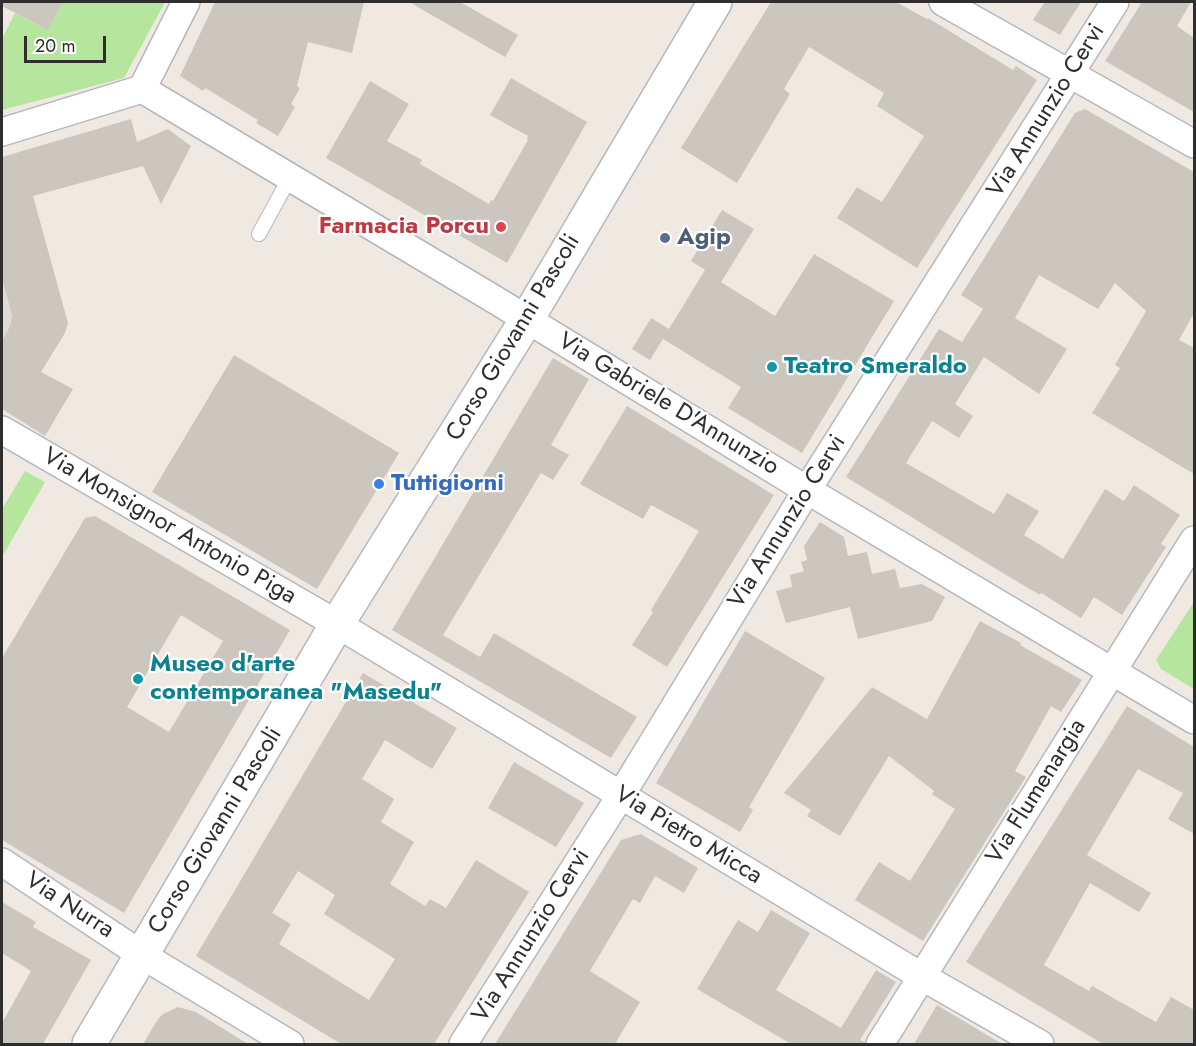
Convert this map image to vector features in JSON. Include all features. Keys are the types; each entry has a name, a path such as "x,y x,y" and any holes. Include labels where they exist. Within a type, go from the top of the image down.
{"main road":[{"name":"Corso Giovanni Pascoli","path":"89,1044 338,624 527,319 716,2"}],"street":[{"path":"2,132 142,89 186,2"},
{"path":"943,2 1194,144"},
{"name":"Via Annunzio Cervi","path":"463,1044 621,795 807,490 1116,2"},
{"name":"Via Gabriele D'Annunzio","path":"142,89 527,319 807,490 1194,720"},
{"name":"Via Monsignor Antonio Piga","path":"2,430 338,624"},
{"name":"Via Flumenargia","path":"880,1044 1194,540"},
{"name":"Via Pietro Micca","path":"338,624 921,976 1040,1044"},
{"name":"Via Nurra","path":"2,862 142,955 290,1044"}],"lane":[{"path":"259,234 290,177"}],"green space":[{"path":"63,2 165,2 124,78 2,110 2,39 15,13 48,30"},
{"path":"25,471 45,482 2,557 2,509"},
{"path":"1194,602 1194,689 1161,669 1156,660"}],"shaded area":[{"path":"2,278 12,316 10,326 2,341"}],"building":[{"path":"2,2 63,2 48,30 2,6"},
{"path":"215,2 364,2 352,53 308,42 297,86 300,88 291,104 295,107 278,136 256,123 258,120 205,88 203,91 180,76"},
{"path":"409,2 460,2 518,35 505,57"},
{"path":"771,2 896,2 928,18 1013,70 1016,66 1037,80 917,268 837,218 857,187 882,202 924,136 877,106 884,93 809,47 784,89 790,94 737,183 681,148"},
{"path":"1045,2 1081,2 1060,35 1033,20"},
{"path":"1142,2 1191,2 1177,26 1194,38 1194,112 1105,61"},
{"path":"511,78 587,122 507,263 326,158 370,81 409,104 387,141 422,160 420,164 489,204 491,200 493,201 528,140 528,136 490,115"},
{"path":"1085,109 1194,172 1194,313 1179,340 1194,348 1194,474 1092,413 1120,368 1115,365 1146,311 1115,283 1098,309 1039,275 1015,318 1067,349 1039,394 984,357 955,404 973,416 959,438 932,421 906,463 994,514 1007,493 1039,511 1024,535 1063,559 1105,489 1124,501 1134,485 1180,515 1161,544 1166,547 1122,615 1094,597 1081,618 846,477 939,329 962,342 983,309 961,295 1075,113"},
{"path":"131,119 137,142 168,129 191,146 161,204 143,166 33,196 68,323 65,333 41,372 73,389 45,436 2,409 2,341 10,326 12,316 2,278 2,157"},
{"path":"722,210 754,229 721,282 775,316 814,254 894,301 802,453 728,408 741,387 663,339 650,360 632,349 651,318 669,329 705,270 691,261"},
{"path":"234,355 399,453 317,589 152,492"},
{"path":"553,358 589,379 551,445 569,455 553,480 541,473 443,635 480,657 494,633 637,717 611,758 392,630"},
{"path":"627,406 774,495 667,667 632,645 699,531 651,505 643,519 580,484"},
{"path":"95,516 290,630 124,913 2,840 2,658 85,518","holes":["181,615 223,641 169,732 127,707"]},
{"path":"820,522 844,537 848,556 867,552 872,574 895,569 900,588 922,584 945,597 932,621 858,639 850,607 786,623 776,591 792,587 790,575 804,571 801,562 807,560 804,546"},
{"path":"980,621 1082,680 1061,712 1051,706 1015,771 1026,777 923,941 855,900 879,862 910,881 955,809 932,794 934,791 889,756 840,836 807,816 811,810 784,793 872,687 927,719"},
{"path":"745,631 825,678 749,807 753,810 740,832 656,783"},
{"path":"363,673 457,728 432,769 385,740 362,779 394,799 381,822 414,842 390,884 425,906 430,899 446,908 476,860 529,892 434,1044 341,1044 196,956","holes":["298,871 335,895 324,914 395,959 369,1000 279,944 291,924 272,913"]},
{"path":"1127,706 1194,747 1194,834 1168,819 1183,793 1138,769 1087,855 1151,893 1139,912 1090,883 1044,965 1089,991 1092,986 1156,1022 1171,997 1194,1010 1194,1044 1103,1044 966,962"},
{"path":"514,762 584,803 556,847 488,808"},
{"path":"641,834 698,868 684,893 655,876 640,903 633,899 590,971 640,1002 615,1044 495,1044 621,840"},
{"path":"2,902 36,922 33,927 91,960 43,1044 2,1044 2,1023 31,971 2,953"},
{"path":"771,910 810,933 776,990 841,1028 876,970 896,982 860,1040 865,1042 864,1044 791,1044 697,989 738,920 758,932"},
{"path":"937,1005 1002,1044 914,1044"},
{"path":"178,1007 196,1012 248,1044 143,1044 158,1019"}],"place":[{"name":"Farmacia Porcu","path":"501,227"},
{"name":"Agip","path":"665,238"},
{"name":"Teatro Smeraldo","path":"772,367"},
{"name":"Tuttigiorni","path":"379,484"},
{"name":"Museo d'arte contemporanea \"Masedu\"","path":"138,679"}]}
